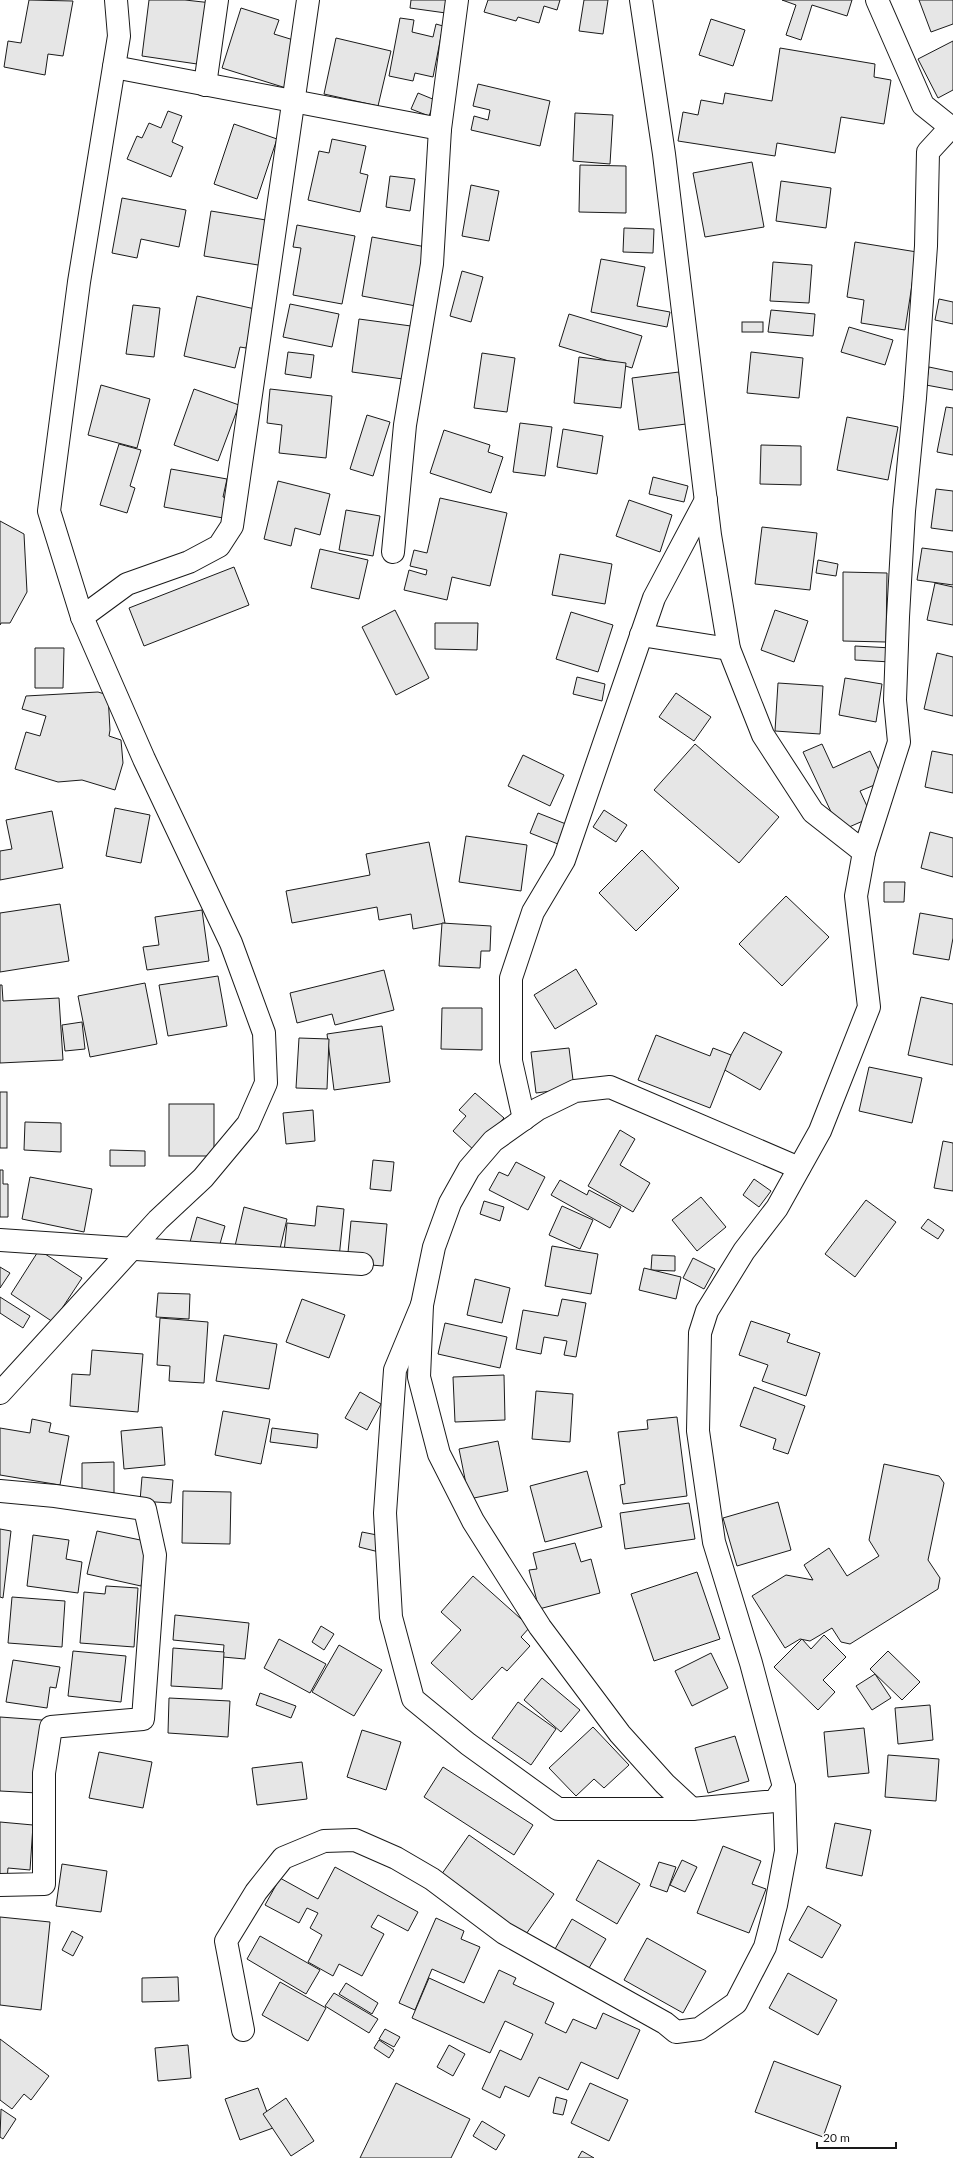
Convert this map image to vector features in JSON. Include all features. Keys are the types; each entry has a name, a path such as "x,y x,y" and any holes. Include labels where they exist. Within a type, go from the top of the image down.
{"street":[{"path":"0,1393 158,1220 203,1178 248,1124 266,1083 264,1033 231,943 144,759 82,617 49,511 79,282 119,36 116,0"},
{"path":"205,85 217,0"},
{"path":"82,617 127,584 189,562 219,546 232,526 292,101 308,0"},
{"path":"393,552 405,425 432,264 440,129 457,0"},
{"path":"641,0 664,154 706,500 729,649 763,735 813,812 864,852"},
{"path":"243,2030 226,1941 256,1892 283,1858 324,1841 355,1840 396,1858 432,1879 504,1933 665,2023 676,2032 699,2029 736,2003 765,1947 776,1905 786,1851 784,1787 751,1663 714,1542 698,1431 700,1333 708,1311 744,1251 777,1208 820,1131 869,1007 856,896 864,852 899,742 895,700 898,617 904,511 915,398 926,246 928,152 952,128 922,106 877,0"},
{"path":"114,67 440,129"},
{"path":"524,1119 511,1061 511,978 533,912 564,860 654,598 706,500"},
{"path":"641,635 729,649"},
{"path":"692,1809 665,1784 620,1734 540,1627 473,1521 438,1454 419,1377 422,1305 434,1247 450,1203 469,1169 493,1141 538,1109 574,1091 610,1087 799,1168"},
{"path":"0,1240 362,1264"},
{"path":"422,1305 395,1370 385,1513 391,1618 413,1699 468,1744 558,1809 692,1809 775,1801 784,1787"},
{"path":"0,1491 55,1496 144,1509 155,1555 143,1719 51,1727 44,1773 44,1884 0,1885"}],"building":[{"path":"29,0 73,1 63,56 48,54 45,75 4,67 8,41 21,43"},
{"path":"149,0 185,0 212,3 204,65 142,56"},
{"path":"411,0 455,0 453,14 410,8"},
{"path":"488,0 560,0 557,10 544,6 539,23 518,17 516,21 484,12"},
{"path":"584,0 608,0 603,34 579,31"},
{"path":"782,0 852,0 847,16 812,5 801,40 786,35 796,5"},
{"path":"919,0 953,0 953,24 931,32"},
{"path":"241,8 279,20 274,34 300,42 286,88 222,68"},
{"path":"400,18 414,20 412,32 433,37 436,24 443,26 433,77 415,73 413,81 389,76"},
{"path":"711,19 745,30 733,66 699,55"},
{"path":"336,38 391,51 378,106 324,94"},
{"path":"953,41 953,90 938,98 918,59"},
{"path":"780,48 875,64 874,77 891,80 884,124 841,117 835,153 777,143 775,156 678,141 683,112 698,115 701,100 723,104 725,93 772,101"},
{"path":"478,84 550,101 540,146 471,130 474,116 488,120 490,110 473,106"},
{"path":"418,93 435,100 429,116 411,109"},
{"path":"168,111 182,116 172,142 183,147 171,177 127,159 137,136 142,138 149,123 161,128"},
{"path":"575,113 613,115 610,164 573,161"},
{"path":"234,124 277,139 257,199 214,184"},
{"path":"332,139 366,146 360,173 368,175 360,212 308,200 319,151 329,153"},
{"path":"752,162 764,227 705,237 693,173"},
{"path":"580,165 626,166 626,213 579,212"},
{"path":"390,176 415,179 410,211 386,207"},
{"path":"781,181 831,188 826,228 776,221"},
{"path":"471,185 499,191 489,241 462,236"},
{"path":"122,198 186,210 179,247 141,239 137,258 112,253"},
{"path":"211,211 272,221 264,266 204,256"},
{"path":"297,225 355,236 342,304 293,295 301,248 293,247"},
{"path":"624,228 654,229 653,253 623,252"},
{"path":"372,237 426,247 416,306 362,296"},
{"path":"855,242 917,252 905,330 861,323 864,300 847,297"},
{"path":"601,259 645,267 637,306 670,312 667,327 591,312"},
{"path":"773,262 812,265 809,303 770,301"},
{"path":"462,271 483,277 471,322 450,316"},
{"path":"197,296 255,309 246,348 240,347 235,368 184,356"},
{"path":"939,299 953,302 953,324 935,320"},
{"path":"290,304 339,314 332,347 283,337"},
{"path":"133,305 160,308 154,357 126,354"},
{"path":"771,310 815,314 813,336 768,332"},
{"path":"569,314 642,336 632,368 559,346"},
{"path":"359,319 411,326 403,379 352,372"},
{"path":"742,322 763,322 763,332 742,332"},
{"path":"849,327 893,340 885,365 841,352"},
{"path":"288,352 314,355 311,378 285,374"},
{"path":"751,352 803,358 799,398 747,393"},
{"path":"482,353 515,358 507,412 474,408"},
{"path":"579,357 626,363 621,408 574,403"},
{"path":"929,367 953,372 953,390 926,385"},
{"path":"679,372 686,424 639,430 632,378"},
{"path":"101,385 150,399 137,448 88,435"},
{"path":"194,389 239,405 218,461 174,445"},
{"path":"270,389 332,396 326,458 279,453 282,425 267,423"},
{"path":"946,407 953,408 953,455 937,452"},
{"path":"367,415 390,422 373,476 350,469"},
{"path":"847,417 898,427 888,480 837,470"},
{"path":"520,423 552,427 545,476 513,472"},
{"path":"563,429 603,436 597,474 557,467"},
{"path":"444,430 490,445 488,452 503,457 491,493 430,473"},
{"path":"119,444 141,450 130,486 135,488 127,513 100,505"},
{"path":"761,445 801,446 801,485 760,484"},
{"path":"171,469 227,479 223,497 227,498 223,518 164,507"},
{"path":"653,477 688,486 684,502 649,494"},
{"path":"278,481 330,494 320,535 295,528 291,546 264,539"},
{"path":"936,489 953,491 953,531 931,528"},
{"path":"440,498 507,513 490,586 452,577 447,600 404,590 409,570 426,575 427,570 410,566 414,550 427,553"},
{"path":"629,500 672,515 660,552 616,536"},
{"path":"346,510 380,516 373,556 339,550"},
{"path":"0,521 24,534 27,592 10,623 1,623 0,625"},
{"path":"762,527 817,533 810,590 755,584"},
{"path":"922,548 953,552 953,585 917,580"},
{"path":"320,549 368,560 359,599 311,588"},
{"path":"560,554 612,564 605,604 552,595"},
{"path":"818,560 838,564 836,576 816,573"},
{"path":"234,567 249,605 144,646 129,608"},
{"path":"843,572 887,573 886,642 843,641"},
{"path":"935,583 953,587 953,625 927,620"},
{"path":"395,610 429,678 396,695 362,627"},
{"path":"775,610 808,621 794,662 761,650"},
{"path":"571,612 613,625 598,672 556,659"},
{"path":"435,623 478,623 477,650 435,649"},
{"path":"855,646 892,648 891,662 855,660"},
{"path":"35,648 64,648 63,688 35,688"},
{"path":"937,653 953,657 953,716 924,709"},
{"path":"577,677 605,684 602,701 573,694"},
{"path":"845,678 882,684 876,722 839,715"},
{"path":"778,683 823,686 820,734 775,731"},
{"path":"98,692 108,695 109,736 121,740 123,763 115,790 82,780 58,782 15,769 26,732 40,736 46,716 22,709 26,696"},
{"path":"676,693 711,717 694,741 659,717"},
{"path":"695,744 779,817 739,863 654,790"},
{"path":"822,744 833,768 870,751 884,781 860,791 872,817 840,831 803,752"},
{"path":"932,751 953,755 953,793 925,787"},
{"path":"523,755 564,775 550,806 508,786"},
{"path":"115,808 150,815 141,863 106,856"},
{"path":"604,810 627,825 616,842 593,827"},
{"path":"52,811 63,868 0,880 0,851 12,849 6,820"},
{"path":"538,813 571,826 563,846 530,833"},
{"path":"930,832 953,838 953,877 921,868"},
{"path":"466,836 527,845 521,891 459,882"},
{"path":"429,842 445,923 413,929 411,914 379,920 377,907 292,923 286,891 370,875 366,854"},
{"path":"642,850 679,888 636,931 599,893"},
{"path":"884,882 905,882 904,902 884,902"},
{"path":"786,896 829,937 782,986 739,944"},
{"path":"60,904 69,961 0,972 0,913"},
{"path":"202,910 209,961 147,970 143,947 159,945 155,917"},
{"path":"920,913 953,919 953,938 949,960 913,954"},
{"path":"442,923 491,926 490,951 481,951 480,968 439,966"},
{"path":"576,969 597,1004 555,1029 534,995"},
{"path":"384,970 394,1010 335,1025 332,1014 297,1023 290,993"},
{"path":"218,976 227,1026 168,1036 159,985"},
{"path":"145,983 157,1044 90,1057 78,996"},
{"path":"0,985 2,985 3,1001 59,998 63,1060 0,1063"},
{"path":"921,997 953,1004 953,1065 908,1055"},
{"path":"442,1008 482,1008 482,1050 441,1049"},
{"path":"82,1022 85,1049 65,1051 62,1025"},
{"path":"382,1026 390,1082 334,1090 327,1034"},
{"path":"744,1032 782,1052 760,1090 723,1069"},
{"path":"656,1035 710,1056 713,1048 731,1055 710,1108 638,1080"},
{"path":"299,1038 329,1039 327,1089 296,1088"},
{"path":"569,1048 574,1088 536,1093 531,1052"},
{"path":"869,1067 922,1078 912,1123 859,1111"},
{"path":"0,1092 7,1092 7,1148 0,1148"},
{"path":"475,1093 504,1118 475,1151 453,1131 466,1116 459,1110"},
{"path":"169,1104 214,1104 214,1156 169,1156"},
{"path":"313,1110 315,1141 286,1144 283,1113"},
{"path":"25,1122 61,1123 61,1152 24,1150"},
{"path":"620,1130 635,1139 620,1165 650,1183 633,1212 588,1186"},
{"path":"943,1141 953,1143 953,1191 934,1188"},
{"path":"110,1150 145,1151 145,1166 110,1166"},
{"path":"373,1160 394,1162 391,1191 370,1189"},
{"path":"516,1162 545,1177 528,1210 489,1190 499,1172 508,1176"},
{"path":"0,1170 3,1170 3,1184 8,1184 8,1217 0,1217"},
{"path":"30,1177 92,1189 84,1232 22,1219"},
{"path":"754,1179 771,1191 759,1207 743,1195"},
{"path":"560,1180 587,1195 589,1190 621,1207 610,1228 551,1195"},
{"path":"701,1197 726,1227 697,1251 672,1220"},
{"path":"866,1200 896,1222 855,1277 825,1254"},
{"path":"484,1201 504,1207 500,1221 480,1214"},
{"path":"317,1206 344,1209 339,1258 284,1252 287,1223 315,1226"},
{"path":"562,1206 593,1220 580,1249 549,1235"},
{"path":"244,1207 287,1219 278,1257 235,1246"},
{"path":"197,1217 225,1226 218,1251 190,1242"},
{"path":"928,1219 944,1230 938,1239 921,1228"},
{"path":"351,1221 387,1224 383,1266 347,1263"},
{"path":"552,1246 598,1254 591,1294 545,1286"},
{"path":"39,1250 82,1278 53,1322 11,1294"},
{"path":"652,1255 675,1256 675,1271 651,1270"},
{"path":"693,1258 715,1269 704,1289 683,1278"},
{"path":"0,1267 10,1273 0,1288"},
{"path":"644,1268 681,1277 676,1299 639,1290"},
{"path":"475,1279 510,1288 502,1323 467,1315"},
{"path":"158,1293 190,1294 189,1319 156,1317"},
{"path":"0,1297 30,1316 23,1328 0,1313"},
{"path":"302,1299 345,1315 329,1358 286,1342"},
{"path":"562,1299 586,1303 576,1357 564,1355 567,1341 544,1337 541,1354 516,1349 523,1310 558,1316"},
{"path":"160,1318 208,1322 204,1383 169,1381 170,1366 157,1365"},
{"path":"751,1321 790,1334 787,1342 820,1353 806,1396 762,1381 768,1365 739,1355"},
{"path":"445,1323 507,1337 500,1368 438,1354"},
{"path":"224,1335 277,1344 269,1389 216,1381"},
{"path":"92,1350 143,1354 138,1412 70,1406 72,1374 90,1375"},
{"path":"504,1375 505,1420 455,1422 453,1377"},
{"path":"754,1387 805,1406 788,1454 773,1449 776,1439 740,1426"},
{"path":"536,1391 573,1394 570,1442 532,1439"},
{"path":"360,1392 381,1404 367,1430 345,1418"},
{"path":"223,1411 270,1419 261,1464 215,1455"},
{"path":"677,1417 687,1496 623,1504 620,1485 625,1484 618,1432 648,1429 647,1420"},
{"path":"32,1419 51,1423 49,1432 69,1436 60,1485 0,1475 0,1428 30,1433"},
{"path":"162,1427 165,1465 124,1469 121,1431"},
{"path":"272,1428 318,1434 317,1448 270,1442"},
{"path":"498,1441 508,1491 469,1499 459,1449"},
{"path":"114,1462 114,1493 82,1493 82,1463"},
{"path":"884,1464 939,1476 944,1483 928,1560 940,1578 938,1589 850,1644 841,1642 832,1628 810,1641 800,1639 785,1648 752,1596 786,1575 813,1580 804,1565 829,1548 847,1576 879,1556 869,1540"},
{"path":"587,1471 602,1527 545,1542 530,1486"},
{"path":"142,1477 173,1480 171,1503 140,1501"},
{"path":"183,1491 231,1492 230,1544 182,1543"},
{"path":"778,1502 791,1550 737,1566 723,1518"},
{"path":"689,1503 695,1539 625,1549 620,1513"},
{"path":"0,1529 11,1531 3,1598 0,1597"},
{"path":"97,1531 150,1542 141,1586 87,1574"},
{"path":"362,1532 382,1536 379,1552 359,1547"},
{"path":"33,1535 69,1540 66,1559 82,1562 78,1593 27,1586"},
{"path":"575,1543 581,1562 591,1559 600,1593 539,1609 529,1570 537,1569 533,1553"},
{"path":"697,1572 720,1639 654,1661 631,1594"},
{"path":"473,1576 530,1627 521,1637 530,1646 507,1671 502,1667 472,1700 431,1663 461,1630 441,1612"},
{"path":"106,1586 138,1588 134,1647 80,1643 84,1592 105,1594"},
{"path":"12,1597 65,1601 62,1647 8,1643"},
{"path":"175,1615 249,1623 245,1659 223,1657 224,1645 173,1640"},
{"path":"321,1626 334,1634 324,1650 312,1642"},
{"path":"824,1635 846,1657 823,1680 835,1692 818,1710 774,1667 802,1639 811,1649"},
{"path":"279,1639 326,1664 310,1693 264,1668"},
{"path":"339,1645 382,1670 354,1716 312,1692"},
{"path":"173,1648 224,1652 222,1689 171,1686"},
{"path":"73,1651 126,1656 121,1702 68,1696"},
{"path":"888,1651 920,1682 902,1700 870,1669"},
{"path":"711,1653 728,1688 692,1706 675,1671"},
{"path":"13,1660 60,1667 56,1688 50,1687 47,1708 6,1702"},
{"path":"875,1674 891,1698 872,1710 856,1686"},
{"path":"542,1678 580,1710 561,1732 524,1700"},
{"path":"260,1693 296,1706 291,1718 256,1705"},
{"path":"169,1698 230,1701 228,1737 168,1733"},
{"path":"518,1702 556,1729 531,1765 492,1738"},
{"path":"930,1705 933,1740 898,1744 895,1708"},
{"path":"0,1717 42,1720 38,1793 0,1791"},
{"path":"593,1727 629,1765 604,1788 594,1779 576,1796 549,1768"},
{"path":"864,1728 869,1773 828,1777 824,1732"},
{"path":"362,1730 401,1742 386,1790 347,1777"},
{"path":"735,1736 749,1781 708,1793 695,1748"},
{"path":"99,1752 152,1762 143,1808 89,1798"},
{"path":"888,1755 939,1759 936,1801 885,1797"},
{"path":"302,1762 307,1799 257,1805 252,1768"},
{"path":"443,1767 533,1825 514,1855 424,1797"},
{"path":"0,1822 33,1825 30,1870 8,1868 6,1892 0,1891"},
{"path":"835,1823 871,1830 862,1876 826,1868"},
{"path":"469,1835 554,1894 524,1937 439,1878"},
{"path":"723,1846 761,1861 752,1884 766,1889 749,1933 697,1913"},
{"path":"598,1860 640,1884 617,1924 576,1900"},
{"path":"682,1860 697,1867 685,1892 670,1885"},
{"path":"659,1862 676,1867 667,1892 650,1886"},
{"path":"62,1864 107,1871 101,1912 56,1906"},
{"path":"335,1867 418,1912 408,1931 378,1915 371,1927 384,1934 362,1976 339,1964 333,1976 308,1962 322,1935 310,1928 318,1913 307,1908 299,1923 265,1905 280,1878 318,1899"},
{"path":"808,1906 841,1925 822,1958 789,1940"},
{"path":"0,1917 50,1922 41,2010 0,2005"},
{"path":"436,1918 464,1931 461,1939 480,1947 464,1983 432,1969 415,2010 399,2003"},
{"path":"572,1919 606,1939 589,1968 555,1949"},
{"path":"72,1931 83,1937 73,1956 62,1950"},
{"path":"260,1936 320,1970 306,1994 247,1959"},
{"path":"647,1938 706,1971 683,2013 624,1980"},
{"path":"499,1970 516,1978 513,1984 554,2003 545,2023 566,2033 573,2019 596,2029 603,2013 640,2030 618,2079 581,2062 568,2090 539,2077 529,2097 505,2086 500,2098 482,2089 500,2050 521,2060 533,2034 505,2021 490,2053 412,2018 429,1978 484,2003"},
{"path":"788,1973 837,2000 818,2035 769,2008"},
{"path":"178,1977 179,2001 142,2002 142,1978"},
{"path":"280,1982 326,2008 308,2041 262,2015"},
{"path":"346,1983 378,2003 372,2014 339,1994"},
{"path":"334,1993 378,2019 369,2033 325,2006"},
{"path":"385,2029 400,2037 394,2047 379,2039"},
{"path":"0,2039 49,2076 31,2100 24,2094 12,2109 0,2100"},
{"path":"379,2040 394,2050 389,2058 374,2048"},
{"path":"188,2045 191,2078 158,2081 155,2048"},
{"path":"449,2045 465,2054 453,2076 437,2067"},
{"path":"774,2061 841,2086 823,2137 755,2112"},
{"path":"396,2083 470,2119 451,2158 360,2158"},
{"path":"590,2083 628,2100 609,2141 571,2123"},
{"path":"258,2088 273,2128 240,2140 225,2099"},
{"path":"556,2097 567,2100 563,2115 553,2113"},
{"path":"286,2098 314,2141 291,2156 263,2114"},
{"path":"1,2109 16,2119 3,2139 0,2137"},
{"path":"482,2121 505,2135 496,2150 473,2136"},
{"path":"582,2151 594,2158 578,2158"}]}
